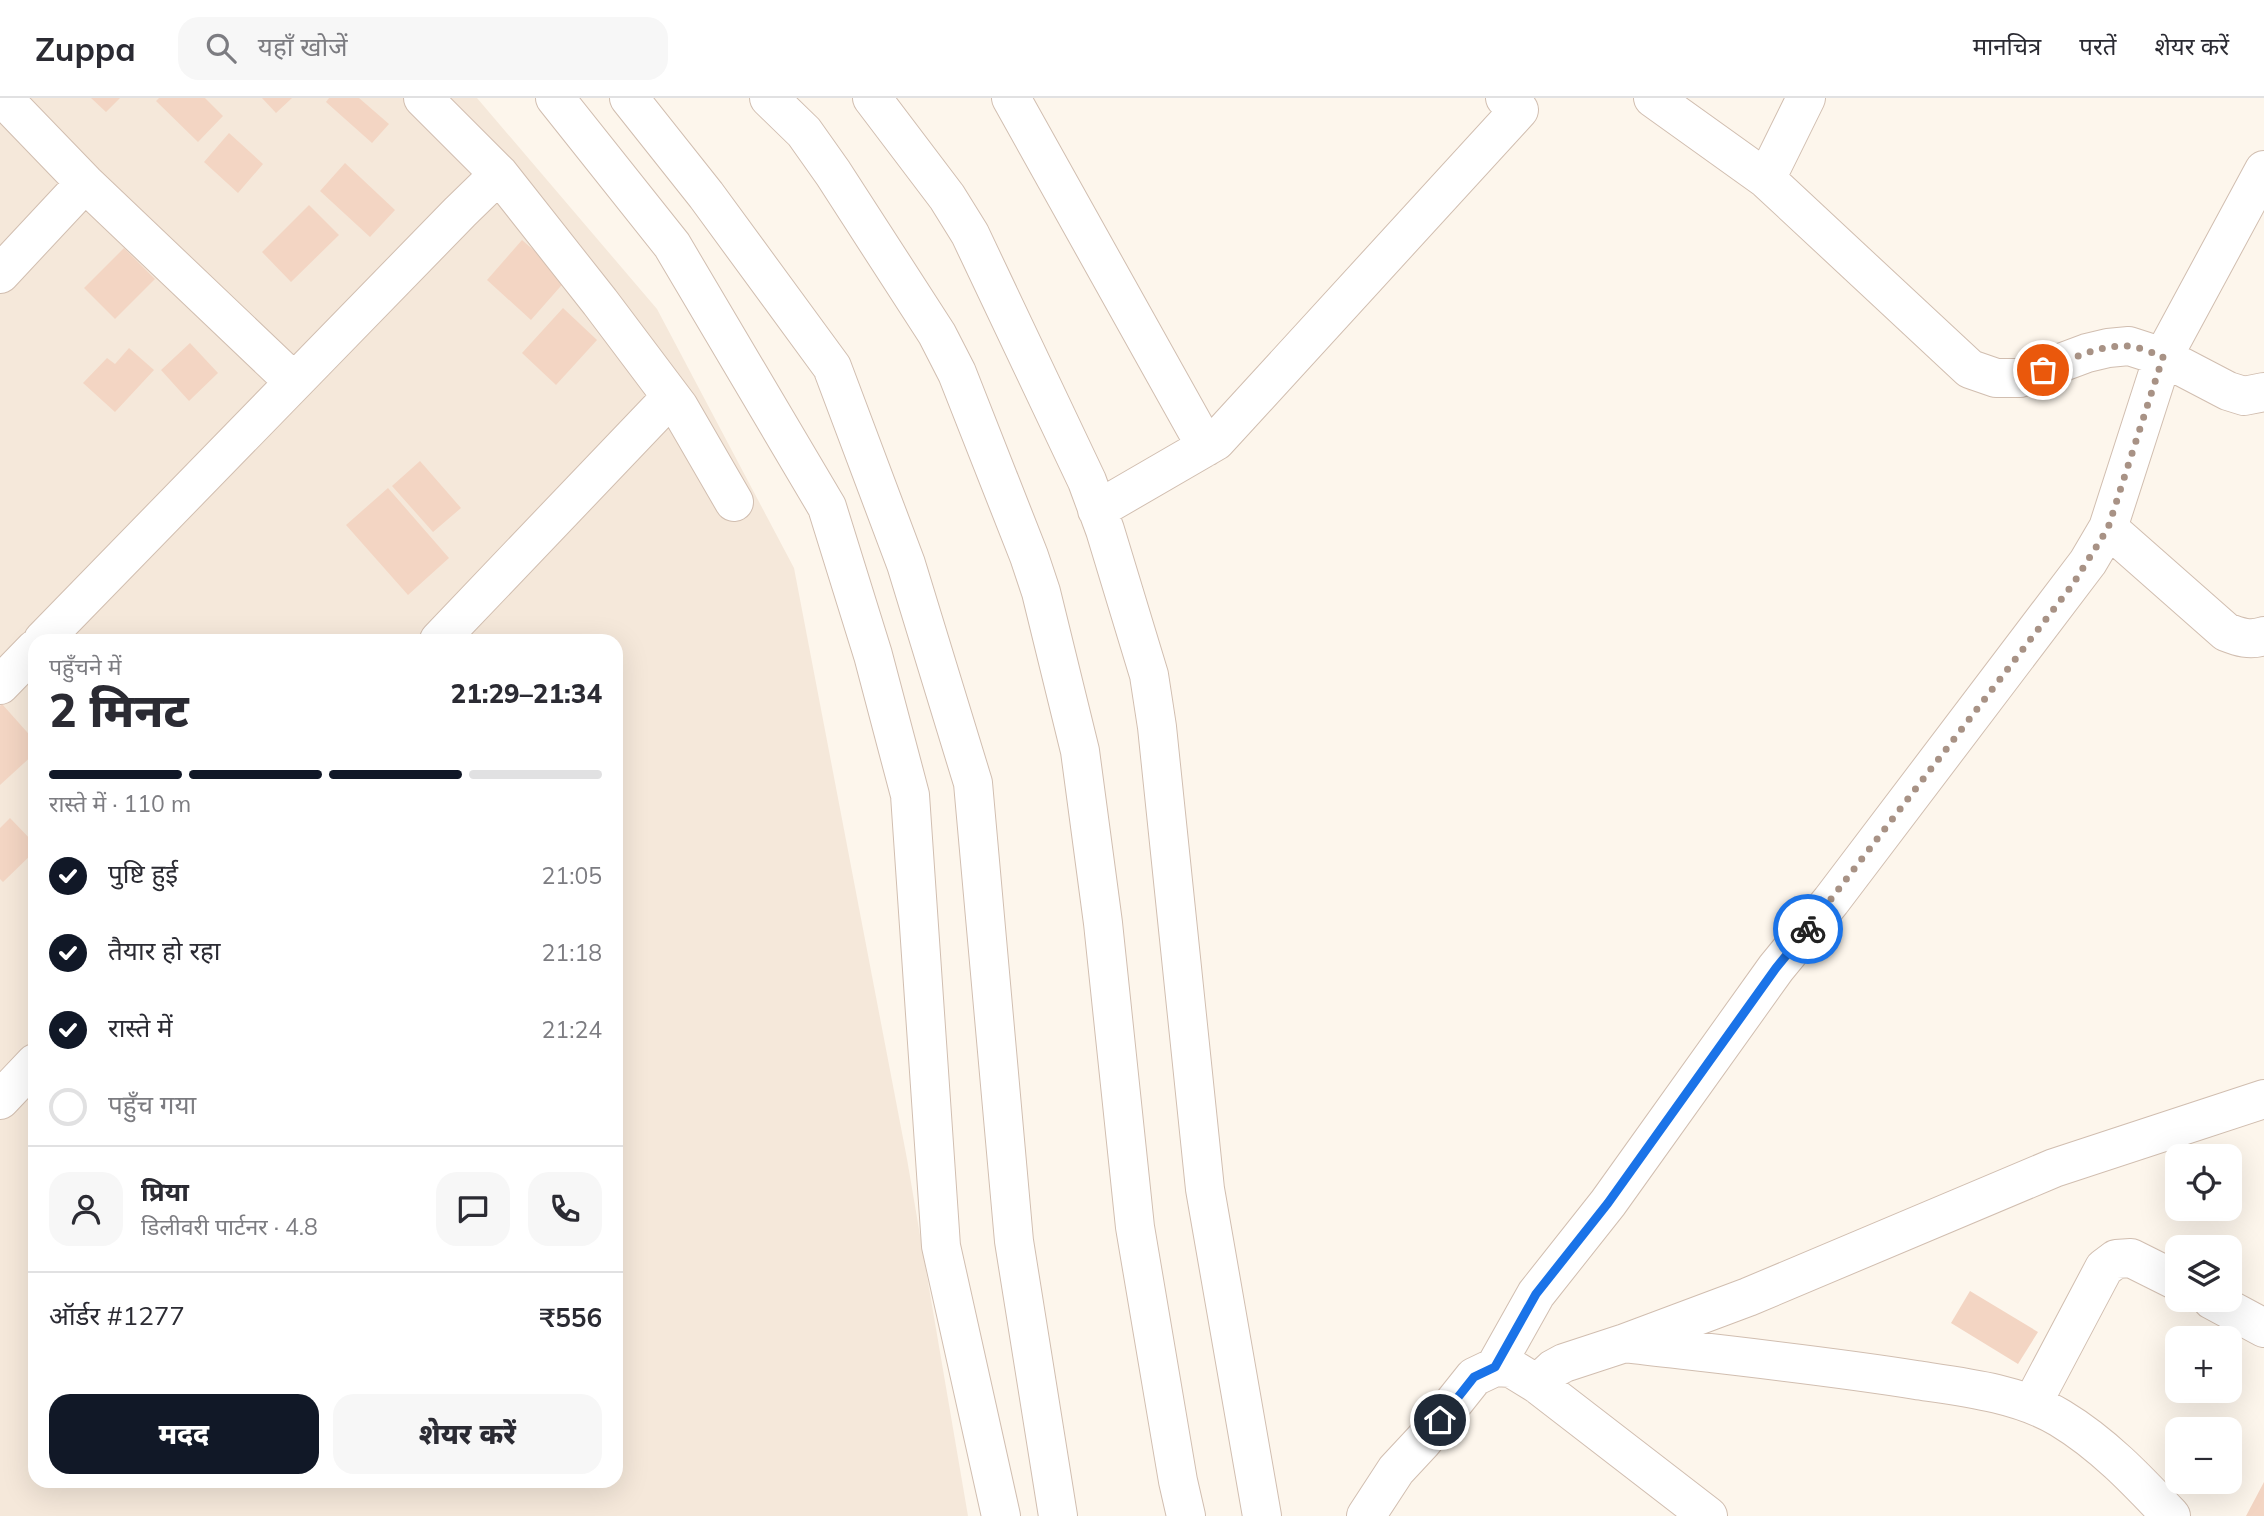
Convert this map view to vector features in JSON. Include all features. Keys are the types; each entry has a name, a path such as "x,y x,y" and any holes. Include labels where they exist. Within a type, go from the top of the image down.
{"street":[{"path":"2,98 85,183 294,383"},
{"path":"423,98 499,174 600,302 679,407 734,502"},
{"path":"555,98 672,245 827,507 873,655 909,795 941,1246 1001,1516"},
{"path":"629,98 706,195 832,367 906,564 969,770 1014,1241 1058,1516"},
{"path":"769,98 804,132 937,334 957,373 1041,592 1080,751 1103,923 1135,1227 1186,1516"},
{"path":"872,98 947,197 970,234 1087,481 1149,676 1157,727 1205,1189 1262,1516"},
{"path":"1011,98 1206,447"},
{"path":"1097,510 1216,442 1519,110 1506,98"},
{"path":"1653,98 1766,179 1970,369 1996,378 2020,378 2087,353 2129,346 2163,357 2228,391 2244,396 2264,392"},
{"path":"1766,179 1806,98"},
{"path":"1495,1367 1536,1294 1608,1203 1776,968 1831,901 2073,584 2108,528 2163,357 2264,170"},
{"path":"49,634 499,174"},
{"path":"0,274 85,183"},
{"path":"445,634 671,397"},
{"path":"2108,528 2226,632 2241,638 2257,639 2264,636"},
{"path":"0,685 28,656"},
{"path":"0,1100 28,1070"},
{"path":"1537,1384 1564,1363 1748,1297 2054,1168 2264,1100"},
{"path":"2032,1404 2104,1268 2116,1259 2132,1258 2165,1275"},
{"path":"2234,1312 2264,1328"},
{"path":"1625,1343 1877,1373 1958,1386 2032,1404 2059,1417 2106,1449 2171,1516"},
{"path":"1366,1516 1396,1470 1474,1377 1495,1367 1511,1368 1537,1384 1708,1516"}],"shaded area":[{"path":"0,98 477,98 657,309 794,568 907,1159 968,1516 0,1516"}],"building":[{"path":"91,98 120,98 106,112"},
{"path":"159,98 205,98 223,116 198,142 156,101"},
{"path":"262,98 292,98 276,113"},
{"path":"329,98 359,98 389,124 372,143 326,102"},
{"path":"229,133 263,164 238,193 204,162"},
{"path":"345,163 395,210 370,237 320,191"},
{"path":"309,205 339,235 291,282 262,252"},
{"path":"522,240 567,279 531,320 487,280"},
{"path":"124,248 155,279 115,319 84,288"},
{"path":"563,308 597,340 556,385 522,353"},
{"path":"190,343 218,373 189,401 161,370"},
{"path":"129,348 154,370 115,412 83,383 107,358 115,364"},
{"path":"420,461 461,508 433,532 392,486"},
{"path":"388,488 449,558 408,595 346,525"},
{"path":"2,704 28,733 28,759 0,785"},
{"path":"10,818 28,837 28,858 3,882 0,879 0,828"},
{"path":"1970,1291 2038,1332 2018,1364 1951,1323"},
{"path":"2264,1482 2264,1516 2246,1516"}],"way so far":[{"path":"1808,929 2073,584 2108,528 2163,357 2129,346 2108,348 2043,370"}],"route":[{"path":"1440,1420 1474,1377 1495,1367 1536,1294 1608,1203 1776,968 1808,929"}]}
